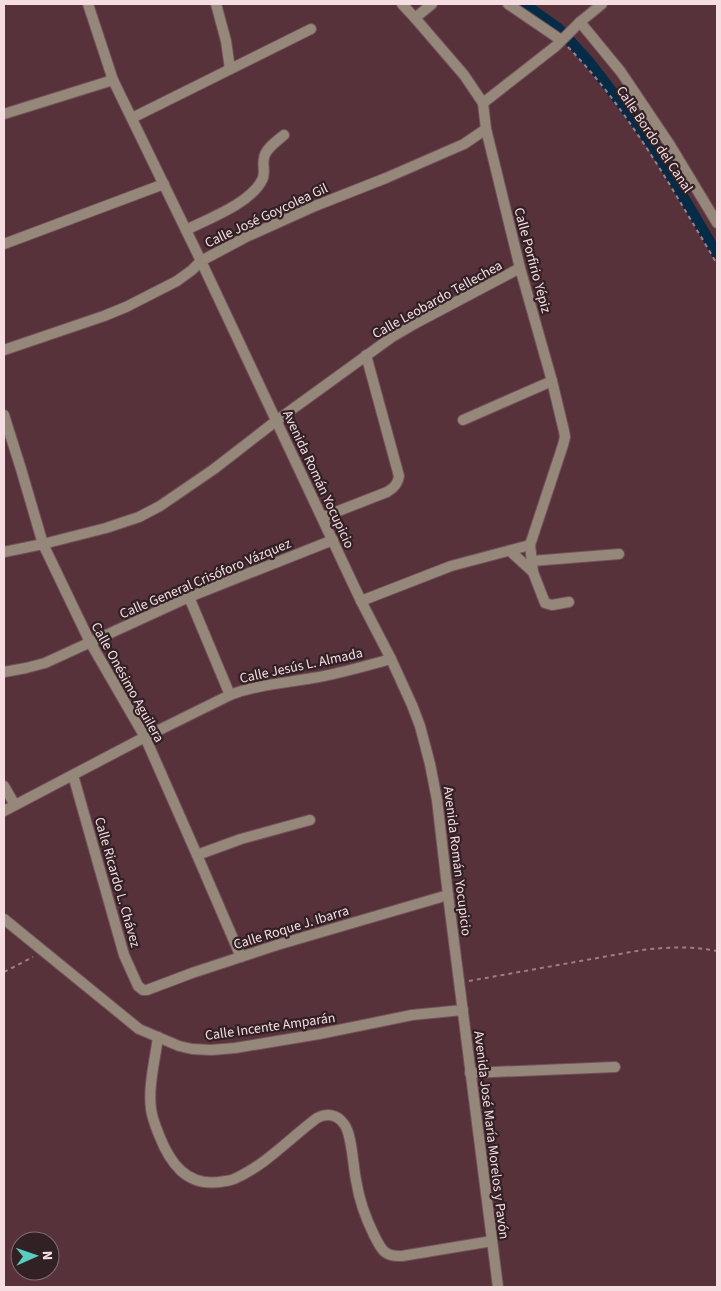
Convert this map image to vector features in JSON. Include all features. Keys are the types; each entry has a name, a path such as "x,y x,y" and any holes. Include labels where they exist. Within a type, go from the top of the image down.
{"street":[{"name":"Avenida Román Yocupicio","path":"88,4 113,80 201,261 361,600 391,659 420,726 437,800 459,984"},
{"path":"216,4 226,40 230,69"},
{"path":"402,4 464,75 484,103 540,58 602,4"},
{"path":"415,18 432,4"},
{"path":"508,4 561,40"},
{"path":"577,25 622,72 717,223"},
{"path":"132,118 311,29"},
{"path":"4,114 113,80"},
{"name":"Calle Porfirio Yépiz","path":"484,103 486,129 520,268 552,381 564,437 560,456 530,545"},
{"name":"Calle José Goycolea Gil","path":"4,350 126,307 177,281 201,261 246,237 464,144 486,129"},
{"path":"186,230 250,195 263,179 265,153 284,135"},
{"path":"4,244 164,184"},
{"name":"Calle Leobardo Tellechea","path":"4,552 123,523 160,506 214,469 276,421 392,337 520,268"},
{"path":"322,517 387,492 398,482 399,476 366,355"},
{"path":"462,420 552,381"},
{"name":"Calle Onésimo Aguilera","path":"4,415 22,469 43,544 90,642 145,737 241,957"},
{"name":"Calle General Crisóforo Vázquez","path":"4,672 45,663 189,597 334,540"},
{"path":"361,600 451,566 530,545 533,572 545,603 552,605 569,602"},
{"path":"510,551 533,572"},
{"path":"532,561 619,554"},
{"path":"189,597 230,695"},
{"name":"Calle Jesús L. Almada","path":"4,811 230,695 269,685 327,676 391,659"},
{"name":"Calle Ricardo L. Chávez","path":"73,775 124,955 138,986 145,991"},
{"path":"4,786 16,805"},
{"path":"197,854 241,839 310,820"},
{"name":"Calle Roque J. Ibarra","path":"145,991 241,957 448,895"},
{"name":"Calle Incente Amparán","path":"4,919 138,1029 185,1048 199,1050 235,1048 462,1007"},
{"name":"Avenida José María Morelos y Pavón","path":"459,984 498,1287"},
{"path":"158,1037 151,1089 151,1110 168,1154 180,1170 191,1178 208,1183 235,1179 271,1156 317,1118 330,1114 338,1117 345,1125 349,1135 356,1184 364,1212 380,1247 386,1254 402,1256 492,1241"},
{"path":"470,1073 615,1067"}],"path":[{"name":"Calle Bordo del Canal","path":"561,40 588,67 639,135 717,264"},
{"path":"459,984 650,949 692,947 717,951"},
{"path":"4,972 44,952"}],"waterway":[{"path":"524,4 559,29 590,63 653,146 717,254"}]}
